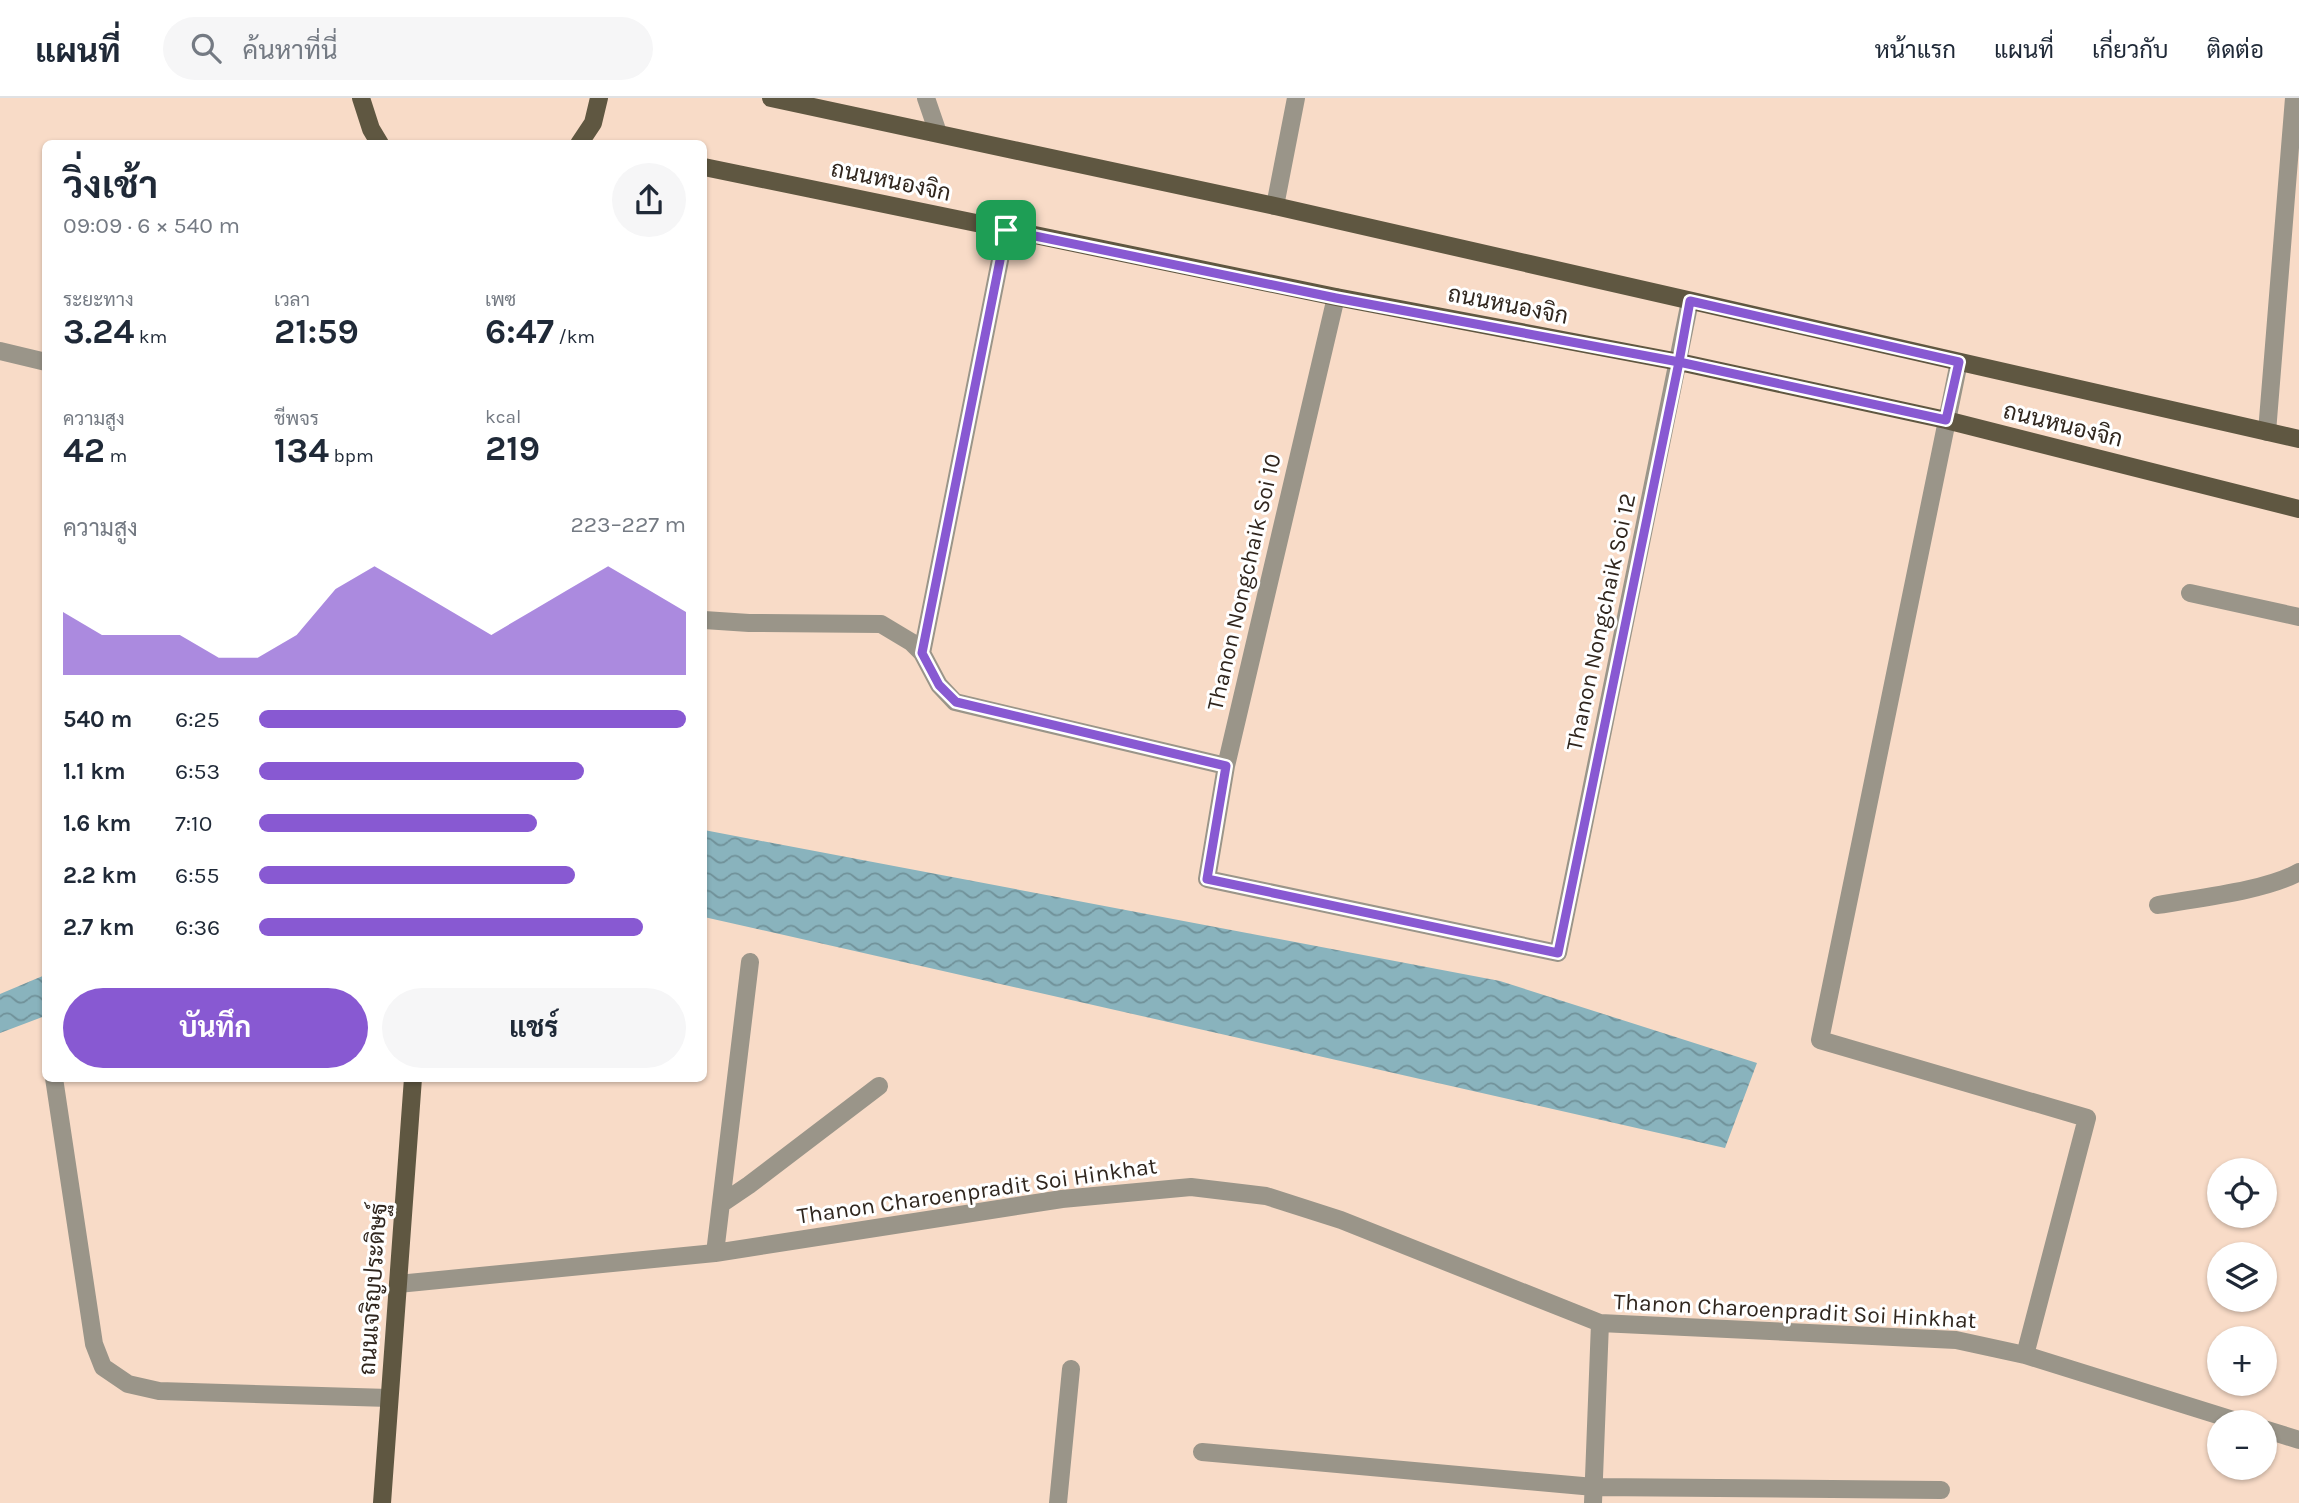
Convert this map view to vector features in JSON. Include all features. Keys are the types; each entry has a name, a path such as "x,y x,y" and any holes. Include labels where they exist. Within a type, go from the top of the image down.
{"main road":[{"path":"361,98 378,140"},
{"path":"585,140 599,98"},
{"name":"ถนนหนองจิก","path":"771,98 1275,206 2299,439"},
{"name":"ถนนหนองจิก","path":"707,168 1336,298 1679,362 1946,420 2299,509"},
{"name":"ถนนเจริญประดิษฐ์","path":"382,1503 413,1082"}],"street":[{"path":"926,98 938,133"},
{"path":"1275,206 1296,98"},
{"path":"2267,432 2294,98"},
{"path":"922,653 1006,230"},
{"name":"Thanon Nongchaik Soi 10","path":"1207,879 1226,766 1336,298"},
{"name":"Thanon Nongchaik Soi 12","path":"1207,879 1558,953 1690,301"},
{"path":"0,351 42,361"},
{"path":"1959,362 1820,1040 2087,1118 2025,1355"},
{"path":"2190,593 2299,617"},
{"path":"707,620 749,624 881,624 911,642 922,653 939,685 956,702 1226,766"},
{"path":"2158,905 2287,879 2299,872"},
{"path":"715,1253 751,962"},
{"path":"55,1082 94,1344 103,1367 128,1384 159,1391 389,1398"},
{"path":"721,1204 879,1086"},
{"name":"Thanon Charoenpradit Soi Hinkhat","path":"398,1284 715,1253 1062,1199 1191,1187 1266,1196 1341,1220 1600,1323 1955,1340 2025,1355 2207,1412"},
{"path":"1593,1495 1600,1323"},
{"path":"1058,1503 1071,1369"},
{"path":"2277,1433 2299,1440"},
{"path":"1202,1452 1593,1495 1941,1490"}],"water":[{"path":"707,831 1500,981 1757,1063 1725,1148 707,918"},
{"path":"42,976 42,1017 0,1033 0,994"}],"route":[{"path":"1006,230 922,653 939,685 956,702 1226,766 1207,879 1558,953 1679,362 1690,301 1959,362 1946,420 1679,362 1336,298 1006,230"}]}
